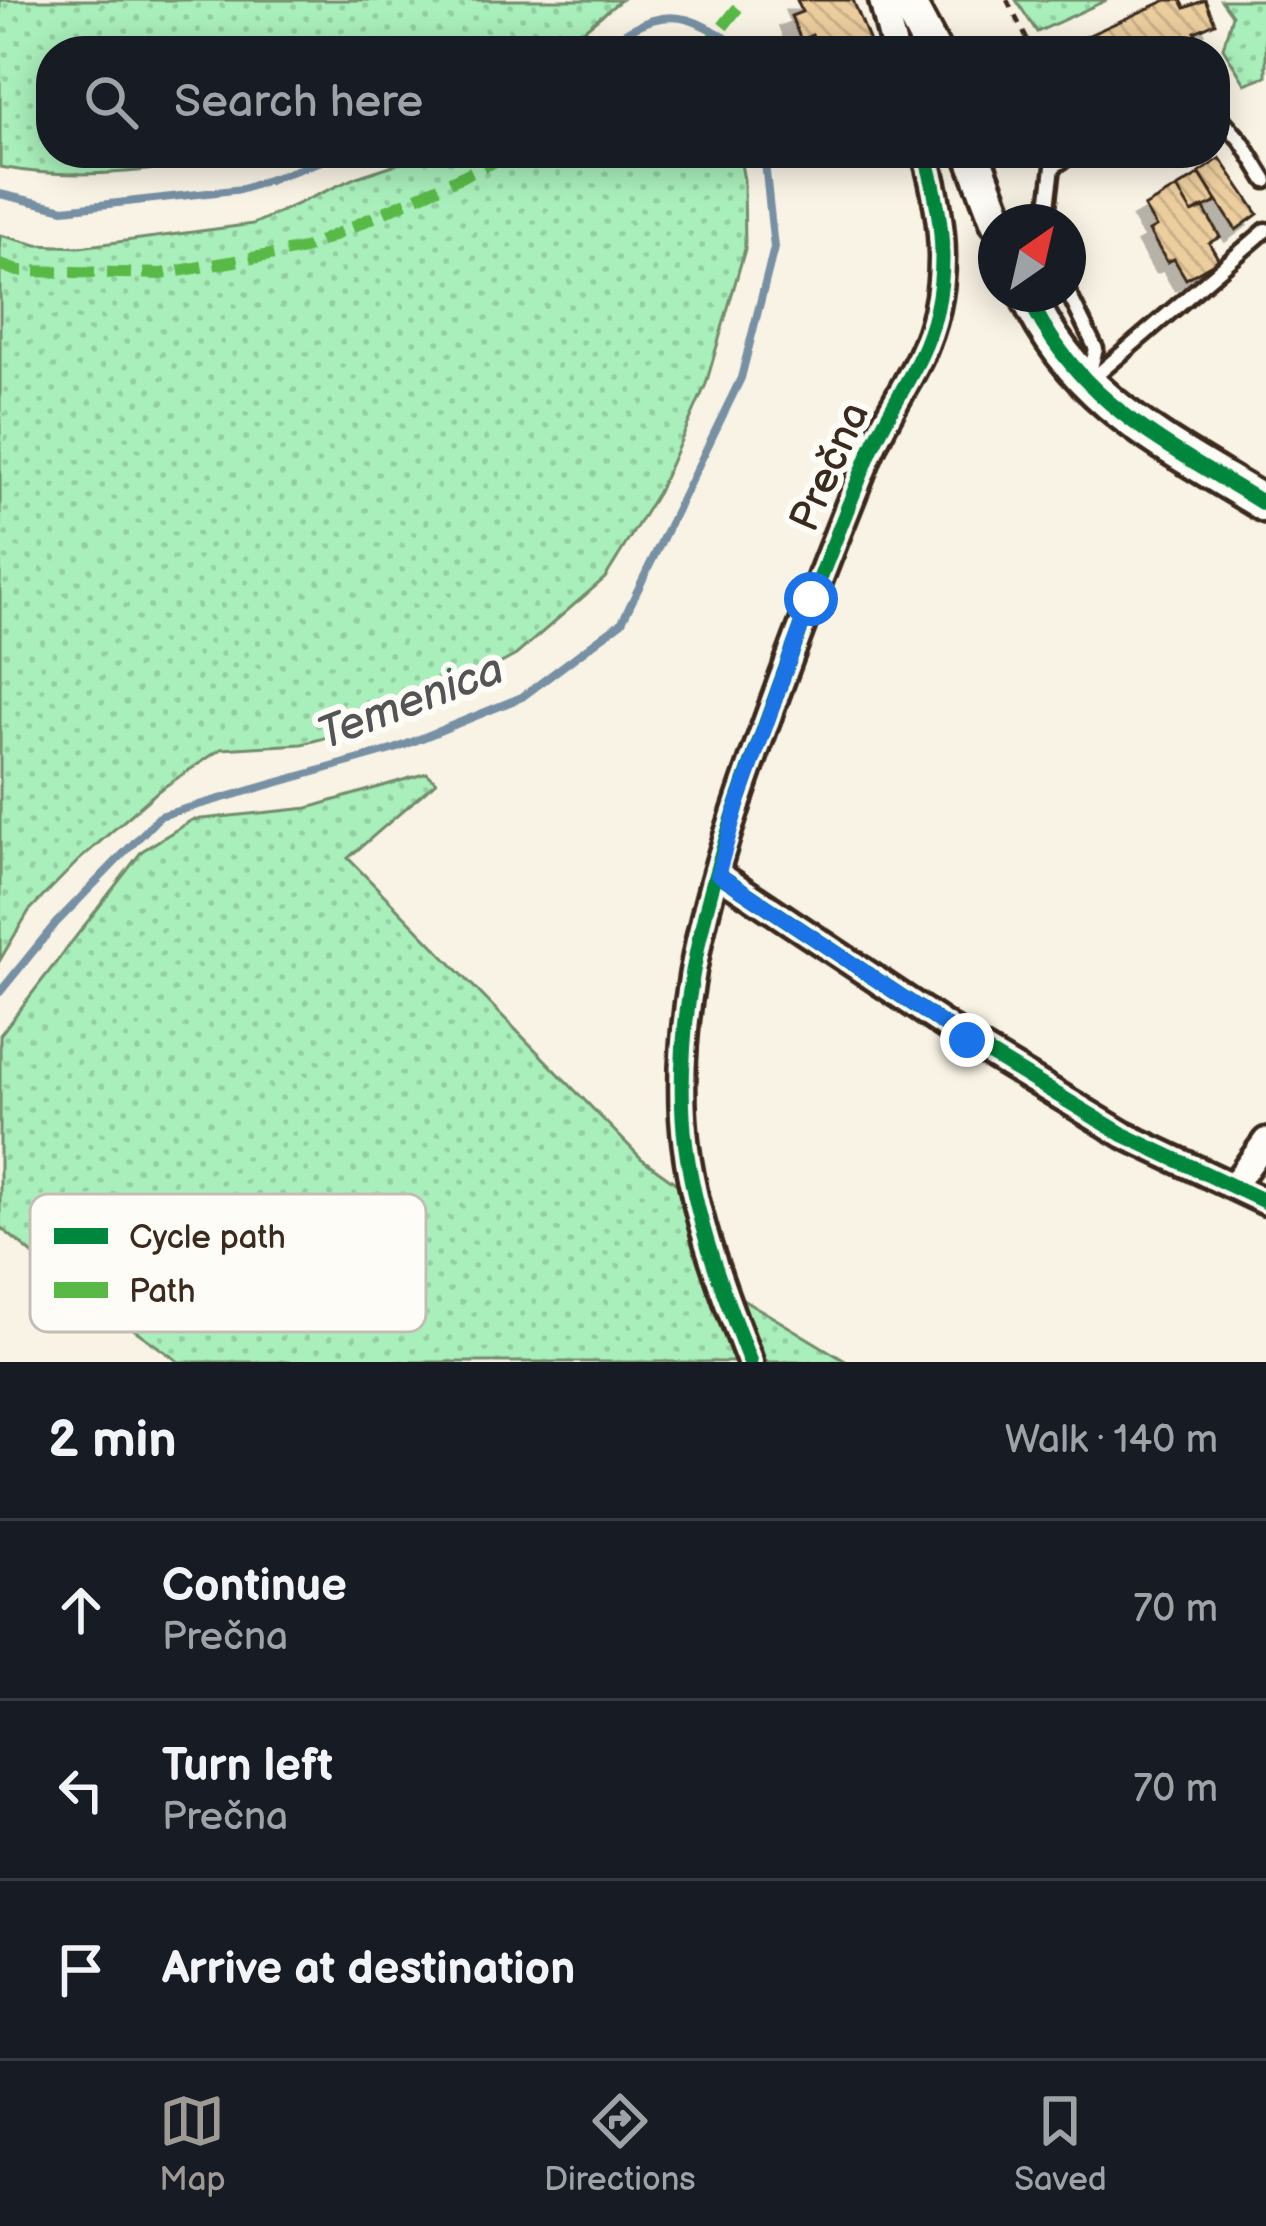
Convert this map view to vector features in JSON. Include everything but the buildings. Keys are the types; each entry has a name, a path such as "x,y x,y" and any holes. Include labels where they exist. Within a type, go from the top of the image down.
{"street":[{"path":"882,0 891,36"},
{"path":"906,0 925,36"},
{"name":"Prečna","path":"751,1362 724,1296 703,1225 683,1118 688,1000 737,806 820,577 873,444 922,355 939,310 946,258 928,168"},
{"path":"978,168 991,204"},
{"path":"1037,312 1061,356 1112,407 1266,505"},
{"path":"718,874 948,1028 1124,1135 1266,1202"},
{"path":"1234,1186 1266,1141"}],"lane":[{"path":"1230,128 1266,182"},
{"path":"1049,204 1054,168"},
{"path":"1086,385 1266,230"},
{"path":"1078,312 1096,349 1086,385"}],"path":[{"path":"1007,0 1025,36"}],"green space":[{"path":"0,0 621,0 576,36 36,36 36,168 163,168 63,174 0,167"},
{"path":"1016,0 1107,0 1037,32"},
{"path":"1221,0 1266,0 1266,76 1245,84 1230,59 1230,36 1226,36 1232,15"},
{"path":"384,168 742,168 745,249 706,384 658,492 605,578 516,655 400,718 302,744 221,749 158,791 79,860 29,911 0,960 0,235 37,245 80,247 253,224"},
{"path":"427,773 436,782 348,858 642,1159 681,1187 717,1312 737,1362 179,1362 137,1332 426,1332 426,1194 30,1194 30,1252 0,1227 0,1035 142,851 192,820 308,808"},
{"path":"741,1298 847,1362 764,1362"}],"waterway":[{"name":"Temenica","path":"621,36 649,21 676,17 722,36"},
{"name":"Temenica","path":"0,194 64,209 243,189 302,168"},
{"name":"Temenica","path":"0,992 56,923 160,816 395,749 522,697 622,622 741,378 774,248 766,168"}],"marked path":[{"path":"715,36 744,0"},
{"path":"0,265 18,271 161,274 304,249 480,168"}],"cycle path":[{"path":"750,1362 717,1273 691,1180 683,1117 687,1012 706,909 753,758 872,448 930,332 942,256 928,168"},
{"path":"1037,312 1072,365 1128,418 1266,505"},
{"path":"718,874 967,1040 1124,1135 1266,1202"}],"route":[{"path":"811,599 737,806 718,874 967,1040"}]}
